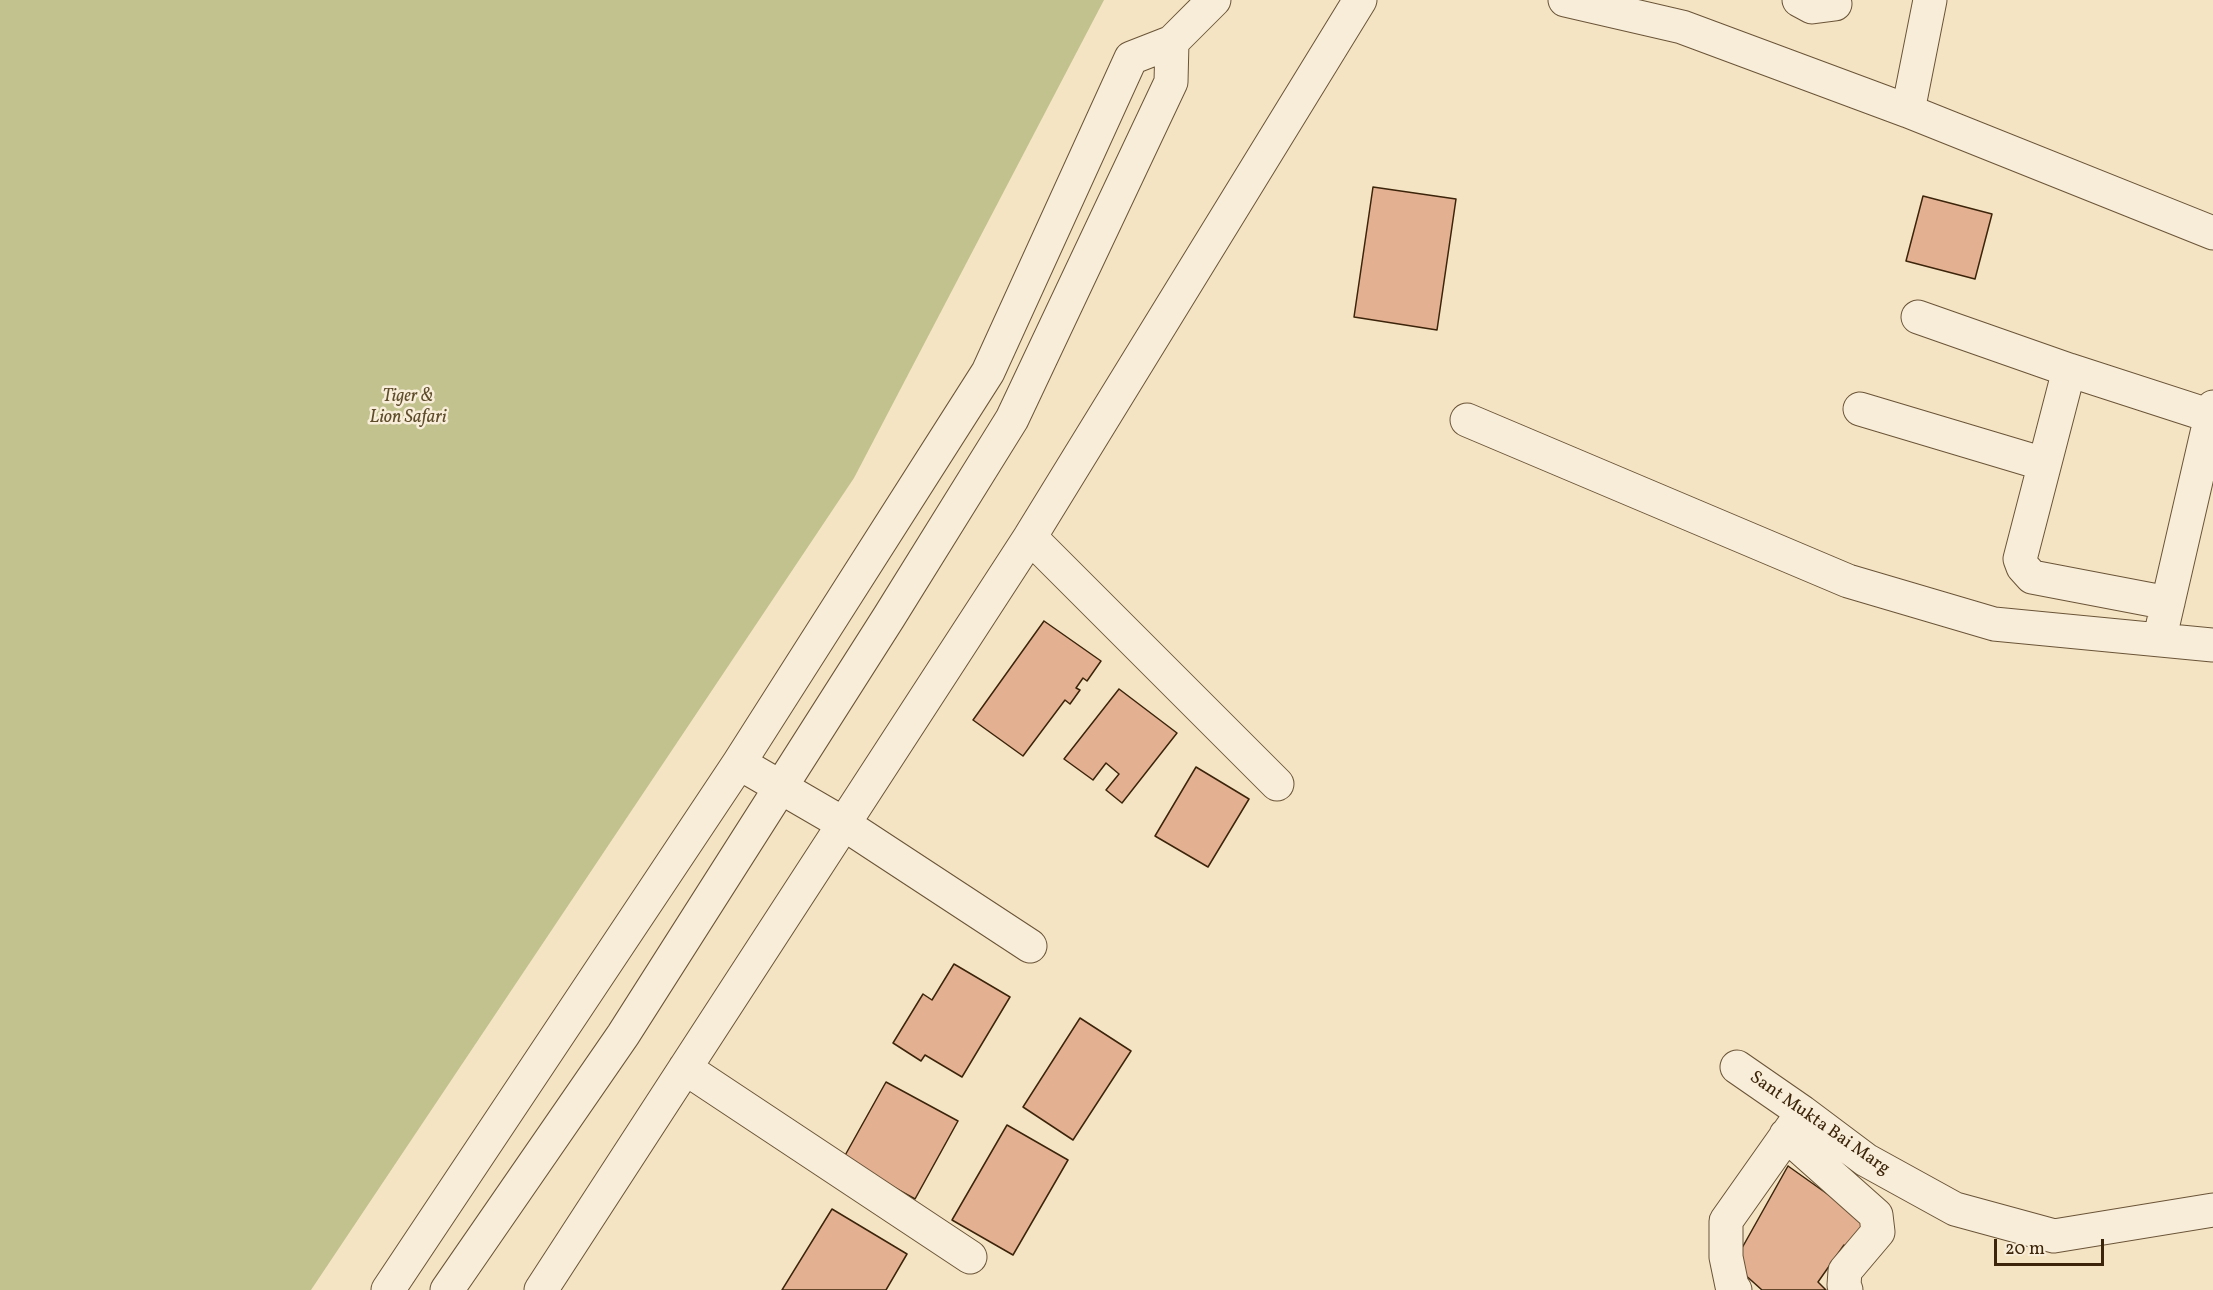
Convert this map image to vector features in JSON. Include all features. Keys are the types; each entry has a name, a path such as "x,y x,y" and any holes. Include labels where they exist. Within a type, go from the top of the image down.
{"street":[{"path":"388,1290 739,763 988,372 1131,58 1172,42 1214,0"},
{"path":"541,1290 1030,537 1360,0"},
{"path":"1565,0 1682,13 1908,111 2213,233"},
{"path":"1799,0 1812,7 1835,4"},
{"path":"1908,111 1930,0"},
{"path":"447,1290 623,1035 1012,419 1171,82 1172,42"},
{"path":"1918,317 2069,370 2212,411 2159,640"},
{"path":"2069,370 2020,559 2023,567 2032,577 2168,603"},
{"path":"1860,409 2044,464"},
{"path":"1467,420 1848,581 1994,624 2213,645"},
{"path":"1030,537 1277,784"},
{"path":"739,763 844,824 1030,946"},
{"name":"Sant Mukta Bai Marg","path":"1737,1067 1794,1124 1955,1209 2054,1236 2213,1210"},
{"path":"685,1068 970,1257"},
{"path":"1735,1290 1732,1287 1726,1257 1726,1221 1794,1124 1876,1215 1878,1232 1845,1271 1846,1290"}],"green space":[{"name":"Tiger & Lion Safari","path":"0,0 1104,0 854,478 311,1290 0,1290"}],"building":[{"path":"1373,187 1456,199 1437,330 1354,317"},
{"path":"1923,196 1992,214 1975,279 1906,261"},
{"path":"1044,621 1101,661 1087,681 1083,678 1076,688 1080,690 1070,704 1065,700 1023,756 973,720"},
{"path":"1119,689 1177,733 1122,803 1106,790 1119,774 1106,763 1093,780 1064,759"},
{"path":"1196,767 1249,799 1208,867 1155,836"},
{"path":"954,964 1010,997 962,1077 925,1055 921,1061 893,1043 923,994 932,1000"},
{"path":"1080,1018 1131,1051 1073,1140 1023,1107"},
{"path":"886,1082 958,1121 915,1199 843,1159"},
{"path":"1007,1125 1068,1160 1013,1255 952,1220"},
{"path":"1788,1166 1871,1225 1853,1252 1844,1245 1818,1282 1826,1290 1762,1290 1733,1264"},
{"path":"832,1209 907,1254 886,1290 782,1290"}]}
